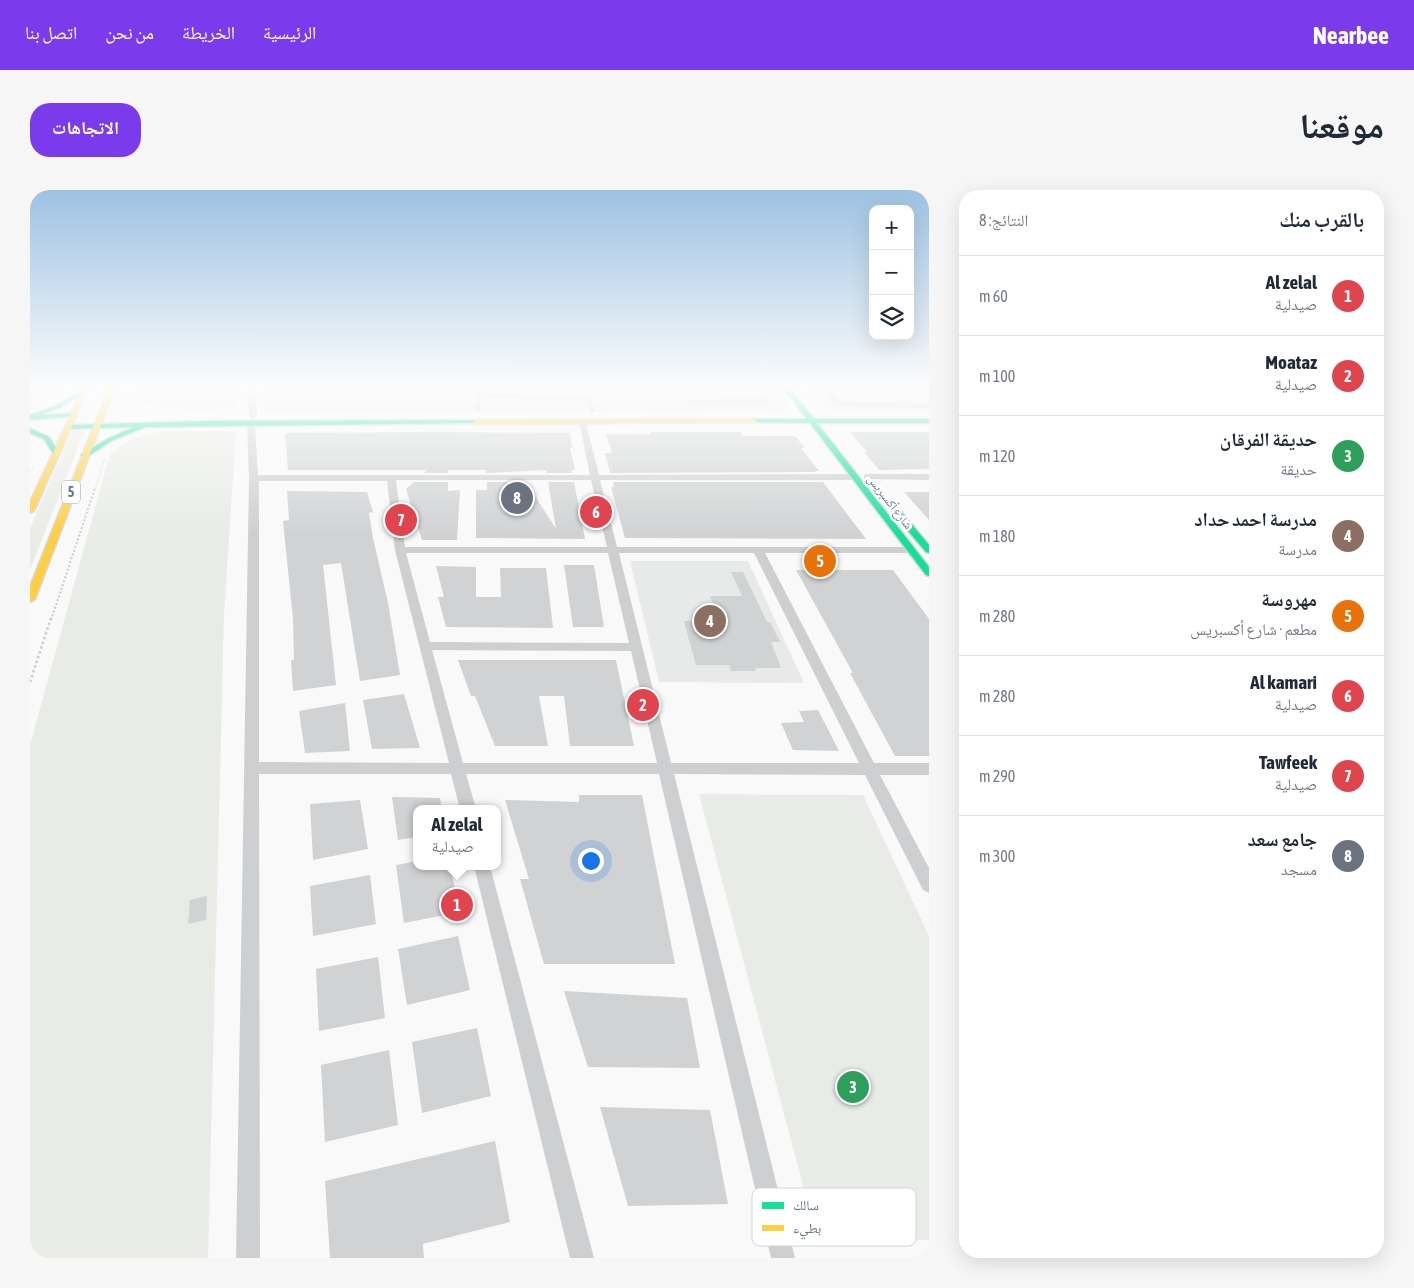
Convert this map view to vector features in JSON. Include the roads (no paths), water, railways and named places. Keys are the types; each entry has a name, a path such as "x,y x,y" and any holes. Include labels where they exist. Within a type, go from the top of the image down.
{"main road":[{"path":"41,435 47,438 56,454"},
{"name":"5","path":"30,511 65,435"},
{"name":"5","path":"30,599 85,456 88,435"},
{"path":"85,456 121,435"},
{"name":"شارع أكسبريس","path":"826,435 854,477 929,574"},
{"path":"830,435 929,550"}],"street":[{"path":"248,1258 254,478 253,435"},
{"path":"589,435 595,478 766,1188"},
{"path":"254,478 854,477"},
{"path":"867,477 929,477"},
{"path":"391,478 400,550 467,805"},
{"path":"400,550 910,550"},
{"path":"758,550 929,885"},
{"path":"425,646 636,646"},
{"path":"251,768 929,769"},
{"path":"483,870 582,1258"}],"place":[{"name":"جامع سعد","path":"517,498"},
{"name":"Al kamari","path":"596,512"},
{"name":"Tawfeek","path":"401,520"},
{"name":"مهروسة","path":"820,561"},
{"name":"مدرسة احمد حداد","path":"710,621"},
{"name":"Moataz","path":"643,705"},
{"name":"Al zelal","path":"457,905"},
{"name":"حديقة الفرقان","path":"853,1087"}]}
